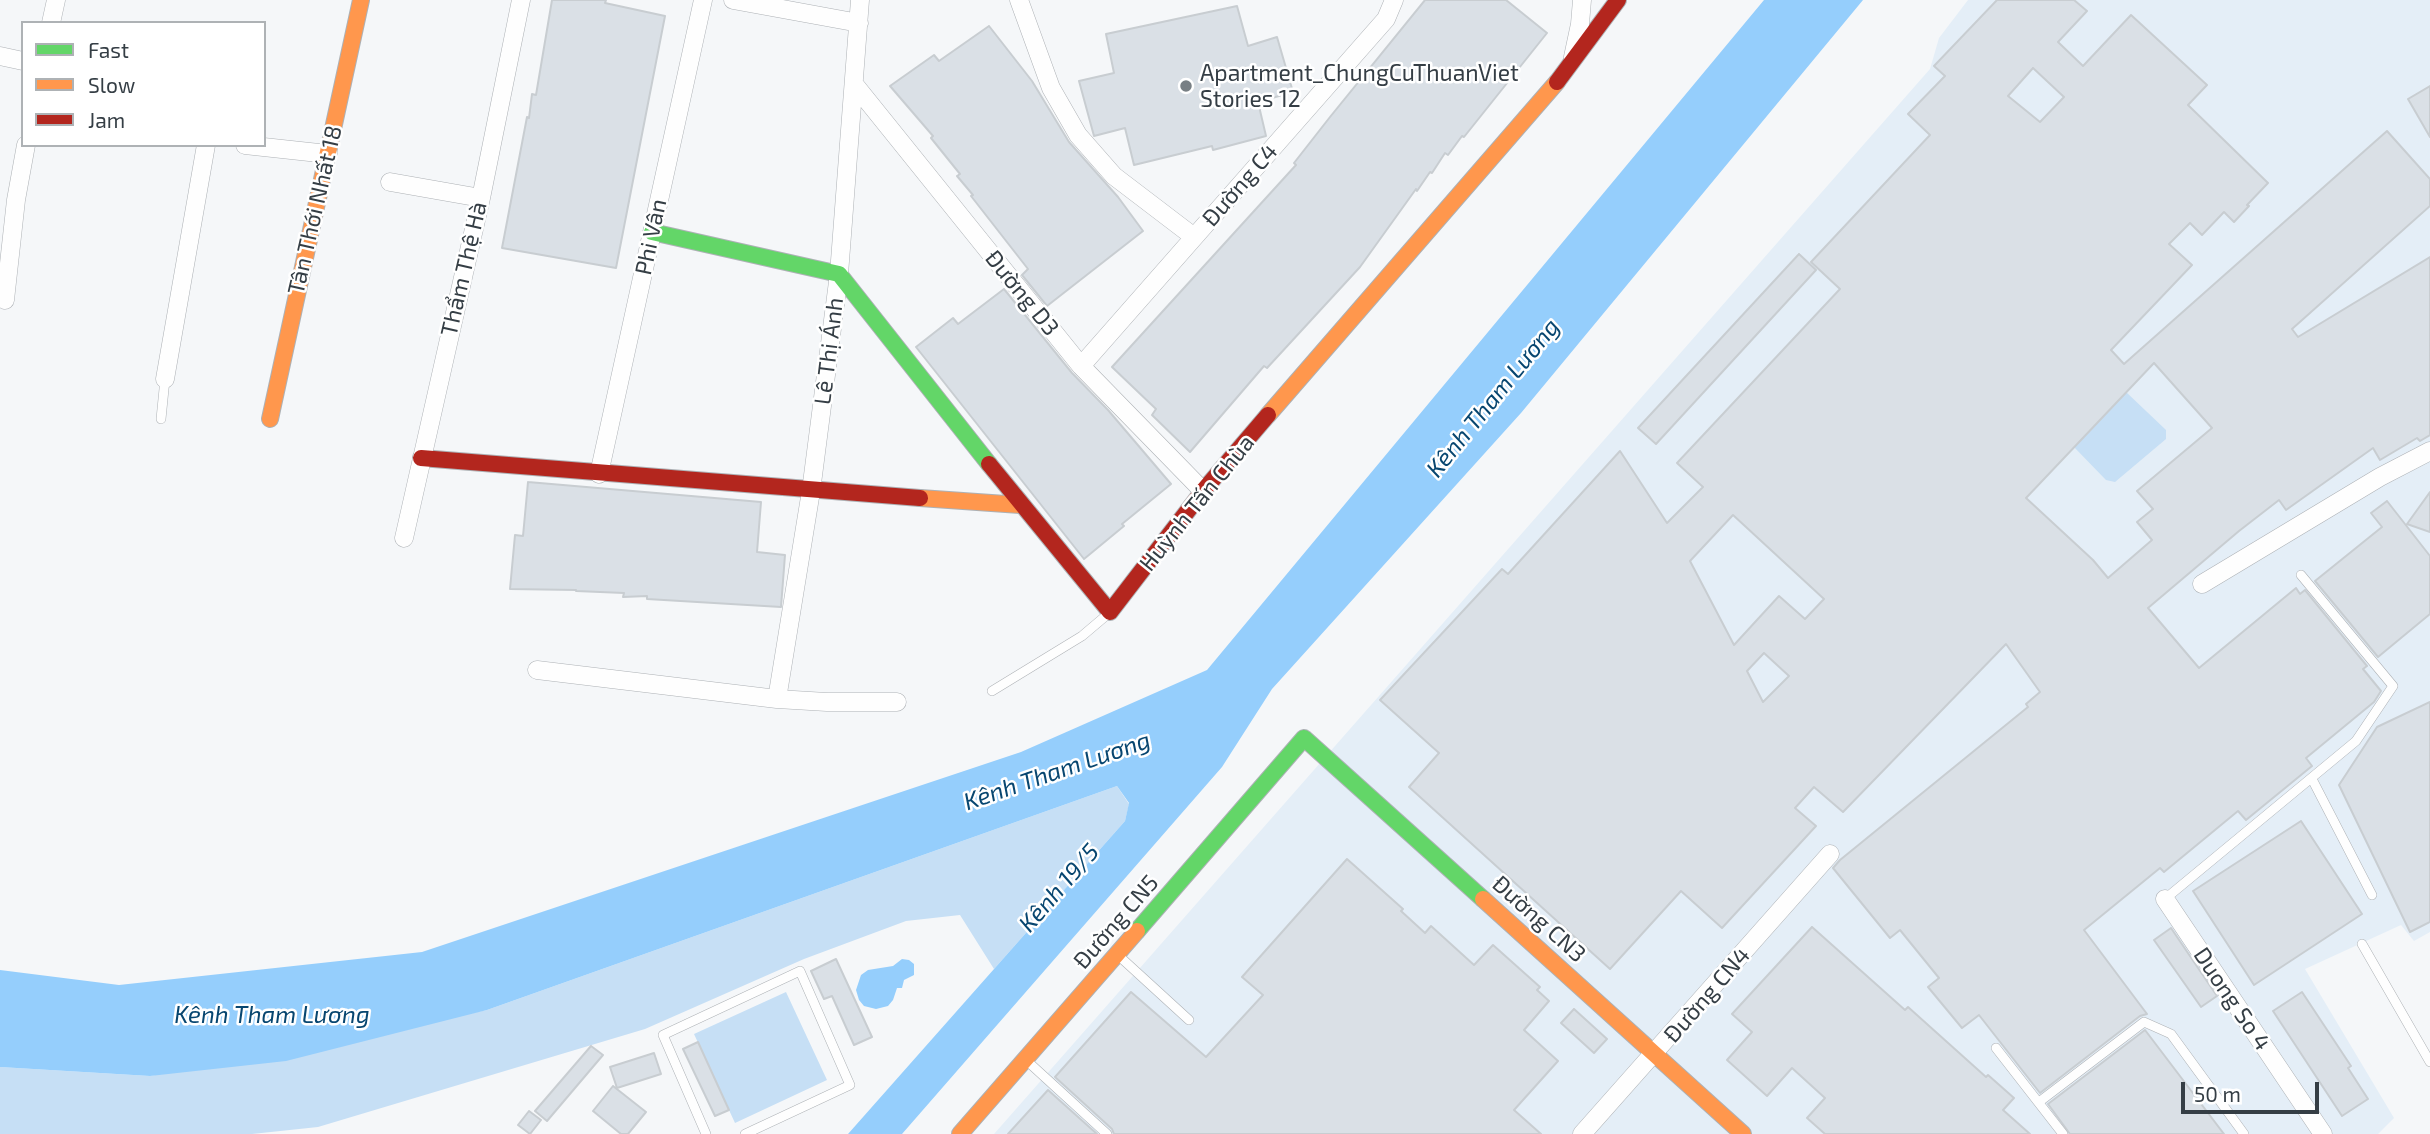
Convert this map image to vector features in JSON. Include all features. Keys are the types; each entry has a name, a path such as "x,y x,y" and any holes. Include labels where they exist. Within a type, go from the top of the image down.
{"street":[{"path":"51,21 56,0"},
{"name":"Tân Thới Nhất 18","path":"270,419 361,0"},
{"name":"Thẩm Thệ Hà","path":"404,538 481,198 521,0"},
{"name":"Phi Vân","path":"599,474 703,0"},
{"path":"733,0 859,23"},
{"name":"Lê Thị Ánh","path":"777,699 811,491 839,274 860,0"},
{"path":"1018,0 1051,88 1078,135 1114,176 1194,237"},
{"name":"Đường C4","path":"1081,366 1386,19 1394,0"},
{"name":"Huỳnh Tấn Chùa","path":"1570,67 1580,24 1582,0"},
{"name":"Huỳnh Tấn Chùa","path":"1110,612 1203,492 1570,67 1618,0"},
{"path":"0,55 21,60"},
{"name":"Đường D3","path":"854,84 1081,366 1203,492"},
{"path":"5,300 8,198 25,147"},
{"path":"165,379 205,147"},
{"path":"262,147 328,155"},
{"path":"390,182 481,198"},
{"path":"652,232 839,274 1020,505 1110,612"},
{"path":"2202,584 2380,477 2430,451"},
{"path":"421,458 811,491 1020,505"},
{"path":"537,670 777,699 897,702"},
{"name":"Đường CN5","path":"960,1134 1304,738"},
{"name":"Đường CN3","path":"1304,738 1743,1134"},
{"name":"Đường CN4","path":"1582,1134 1830,854"},
{"name":"Duong So 4","path":"2165,899 2323,1134"}],"lane":[{"path":"161,419 165,379"},
{"path":"2165,899 2356,741 2393,686 2301,575"},
{"path":"992,691 1082,636 1110,612"},
{"path":"2312,779 2372,895"},
{"path":"2362,944 2430,1062"},
{"path":"1118,955 1189,1020"},
{"path":"706,1134 663,1035 800,971 850,1085 745,1134"},
{"path":"2039,1102 2144,1022 2171,1034 2244,1134"},
{"path":"1996,1048 2063,1134"},
{"path":"1025,1060 1107,1134"}],"shaded area":[{"path":"1968,0 2430,0 2430,932 2414,941 2401,925 2305,969 2394,1118 2378,1134 994,1134 1930,69 1939,38"},
{"path":"2126,392 2166,430 2166,439 2115,482 2106,480 2074,447"},
{"path":"1117,786 1129,804 1125,821 994,969 960,915 906,921 804,959 645,1029 318,1127 252,1134 0,1134 0,1067 150,1076 487,1010"},
{"path":"786,992 827,1080 735,1123 694,1034"}],"water":[{"name":"Kênh Tham Lương","path":"1764,0 1863,0 1521,413 1272,689 1222,767 902,1134 848,1134 1125,821 1129,803 1117,786 487,1010 286,1061 150,1076 0,1067 0,970 119,985 422,952 1021,752 1207,670"},
{"path":"902,959 914,964 914,975 904,980 902,988 897,988 888,1006 876,1009 864,1006 856,990 861,975 868,970 893,966"}],"building":[{"path":"552,0 606,0 605,3 665,16 616,268 502,248 532,94 536,95"},
{"path":"1425,0 1506,0 1547,33 1464,137 1462,136 1448,155 1445,153 1432,173 1430,172 1417,191 1416,189 1360,267 1267,368 1264,366 1190,452 1152,415 1156,409 1112,367 1296,165 1294,163"},
{"path":"1997,0 2074,0 2087,11 2058,42 2083,66 2131,15 2207,85 2188,105 2268,183 2234,222 2224,212 2202,235 2190,223 2169,244 2192,265 2111,350 2124,364 2387,131 2430,179 2430,206 2292,329 2298,337 2430,257 2430,435 2420,441 2417,438 2380,460 2373,448 2286,510 2279,500 2148,608 2199,668 2296,588 2300,594 2305,590 2367,666 2363,669 2381,691 2374,702 2306,758 2312,766 2246,820 2238,811 2164,872 2160,868 2084,930 2147,1014 2140,1016 2040,1093 1979,1015 1962,1028 1928,987 1939,978 1900,930 1890,938 1833,868 2028,707 2026,704 2040,692 2006,644 1843,812 1814,787 1795,808 1816,826 1722,928 1681,891 1610,969 1409,787 1439,753 1380,700 1502,569 1508,574 1620,451 1667,523 1703,487 1677,463 1840,289 1811,262 1930,135 1908,114 1945,76 1934,66","holes":["2033,68 2064,97 2040,122 2008,96","2154,363 2212,428 2137,491 2153,509 2137,522 2152,540 2108,578 2093,560 2026,498","1733,515 1824,599 1805,619 1779,596 1734,645 1690,561","1764,653 1789,676 1763,702 1747,671"]},
{"name":"Apartment_ChungCuThuanViet Stories 12","path":"1237,6 1248,46 1277,37 1293,92 1258,102 1266,136 1213,150 1212,146 1134,165 1125,128 1094,136 1079,81 1114,73 1106,34"},
{"path":"989,26 1032,81 1069,142 1118,197 1143,231 1047,306 1022,275 1028,269 971,196 973,195 957,176 960,174 931,138 933,136 890,86 934,55 939,61"},
{"path":"2430,86 2430,137 2408,99"},
{"path":"1799,254 1816,270 1656,444 1638,428"},
{"path":"1004,289 1072,373 1108,410 1171,484 1084,559 916,347 953,318 958,324"},
{"path":"528,482 761,502 757,552 785,555 781,607 647,599 647,596 623,597 624,593 510,589 515,535 523,536"},
{"path":"2430,492 2430,532 2407,524"},
{"path":"2387,501 2430,556 2430,614 2378,657 2315,581 2382,527 2371,513"},
{"path":"2430,702 2430,922 2410,932 2339,785 2377,727"},
{"path":"2301,821 2362,914 2254,985 2193,891"},
{"path":"1347,859 1403,909 1401,911 1425,933 1431,926 1474,965 1493,945 1540,987 1537,990 1549,1001 1524,1030 1558,1061 1514,1110 1541,1134 1114,1134 1112,1129 1055,1077 1131,992 1206,1057 1263,995 1242,977"},
{"path":"1812,927 1905,1010 1908,1007 1986,1077 1988,1075 2014,1098 2003,1110 2030,1134 1825,1134 1807,1118 1825,1098 1792,1068 1767,1096 1727,1060 1752,1032 1732,1014"},
{"path":"2171,928 2217,996 2201,1007 2154,940"},
{"path":"836,959 872,1037 854,1045 832,996 824,999 811,971"},
{"path":"2302,992 2351,1066 2348,1068 2368,1099 2342,1116 2273,1011"},
{"path":"1574,1009 1607,1039 1594,1053 1561,1023"},
{"path":"2145,1030 2224,1134 2070,1134 2048,1104"},
{"path":"698,1042 729,1110 715,1116 683,1049"},
{"path":"591,1046 603,1055 547,1121 535,1111"},
{"path":"654,1053 661,1074 617,1088 610,1067"},
{"path":"613,1086 646,1112 628,1134 621,1134 593,1111"},
{"path":"1048,1090 1097,1134 1008,1134"},
{"path":"529,1111 541,1120 530,1134 518,1125"}],"traffic: fast":[{"path":"652,232 839,274 989,464"},
{"path":"1137,931 1304,738 1483,899"}],"traffic: slow":[{"path":"270,419 361,0"},
{"path":"1268,415 1557,82"},
{"path":"920,498 1020,505"},
{"path":"1483,899 1743,1134"},
{"path":"960,1134 1137,931"}],"traffic: jam":[{"path":"1557,82 1618,0"},
{"path":"989,464 1110,612 1203,491 1268,415"},
{"path":"421,458 920,498"}],"place":[{"name":"Apartment_ChungCuThuanViet Stories 12","path":"1186,86"}],"water label":[{"name":"Kênh 19/5","path":"1059,888"}]}
